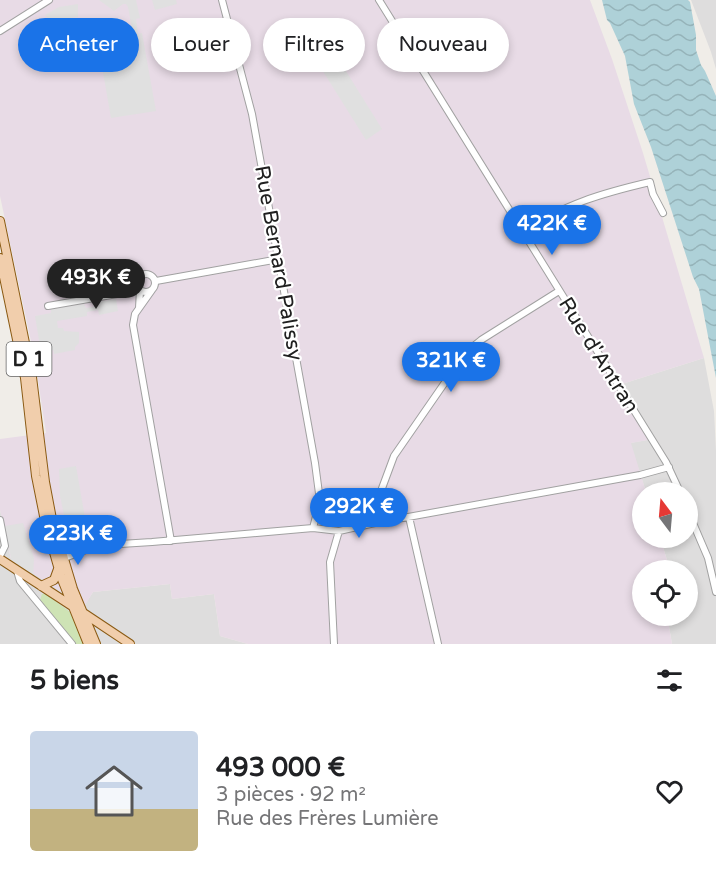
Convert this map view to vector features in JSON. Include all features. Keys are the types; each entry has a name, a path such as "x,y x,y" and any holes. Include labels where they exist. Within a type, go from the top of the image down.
{"main road":[{"name":"D 1","path":"0,221 30,363 58,567 88,644"},
{"name":"D 1","path":"0,258 25,378 38,489 58,554 96,644"},
{"path":"0,558 130,644"},
{"path":"42,587 54,580 58,567"},
{"path":"96,644 103,635 111,631"}],"street":[{"path":"0,31 49,0"},
{"name":"Rue Bernard Palissy","path":"222,0 248,97 319,488 320,501 313,528"},
{"name":"Rue d'Antran","path":"379,0 669,468 675,482"},
{"path":"524,233 567,208 616,190 650,182 653,194 663,213"},
{"path":"156,281 279,259"},
{"path":"139,309 140,290 137,282 140,275 150,274 156,281"},
{"path":"156,281 139,309 133,325 171,541"},
{"path":"48,306 140,290 145,292 152,290"},
{"path":"375,523 378,499 394,456 466,352 481,340 559,291"},
{"path":"58,554 98,547 313,528 339,531 669,468"},
{"path":"409,517 438,644"},
{"path":"0,520 5,546 0,558"},
{"path":"334,644 330,562 339,531"},
{"path":"698,535 708,558 716,592"},
{"path":"58,554 98,547"},
{"path":"17,571 20,581 72,644"},
{"path":"35,600 42,587"}],"shaded area":[{"path":"0,0 590,0 643,153 704,358 622,384 648,440 631,443 643,482 632,482 632,548 663,548 667,560 632,560 632,626 669,626 672,644 248,644 220,636 214,594 172,599 170,584 93,592 84,607 11,559 0,510 0,439 46,433 35,360 0,196"},
{"path":"99,0 136,0 140,18 130,18 126,4 114,11"},
{"path":"152,0 176,0 177,4 155,10"},
{"path":"691,0 716,0 716,69 711,52"},
{"path":"78,4 78,17 47,18 45,15 59,7"},
{"path":"142,33 156,111 111,118 103,72 139,72 139,34"},
{"path":"323,72 347,72 382,129 366,140"},
{"path":"116,299 118,311 99,315 98,310 87,312 87,316 57,321 58,328 63,328 64,331 79,332 79,343 75,350 54,354 53,350 41,352 35,316 51,313 51,309 84,304 86,308 97,306 97,302"},
{"path":"704,358 714,411 716,451 716,644 672,644 669,626 698,626 698,560 667,560 663,548 698,548 698,482 643,482 630,443 647,440 622,384"},
{"path":"76,466 87,529 65,520 60,496 59,469"},
{"path":"0,510 11,559 84,606 93,592 170,584 172,599 214,594 220,636 248,644 0,644"},
{"path":"23,523 34,558 33,578 12,564 5,526"}],"green space":[{"path":"42,594 46,594 70,612 84,644 74,644 40,600"}],"water":[{"path":"602,0 688,0 690,2 696,35 696,50 716,96 716,378 699,289 634,104 625,56 607,20"}]}
